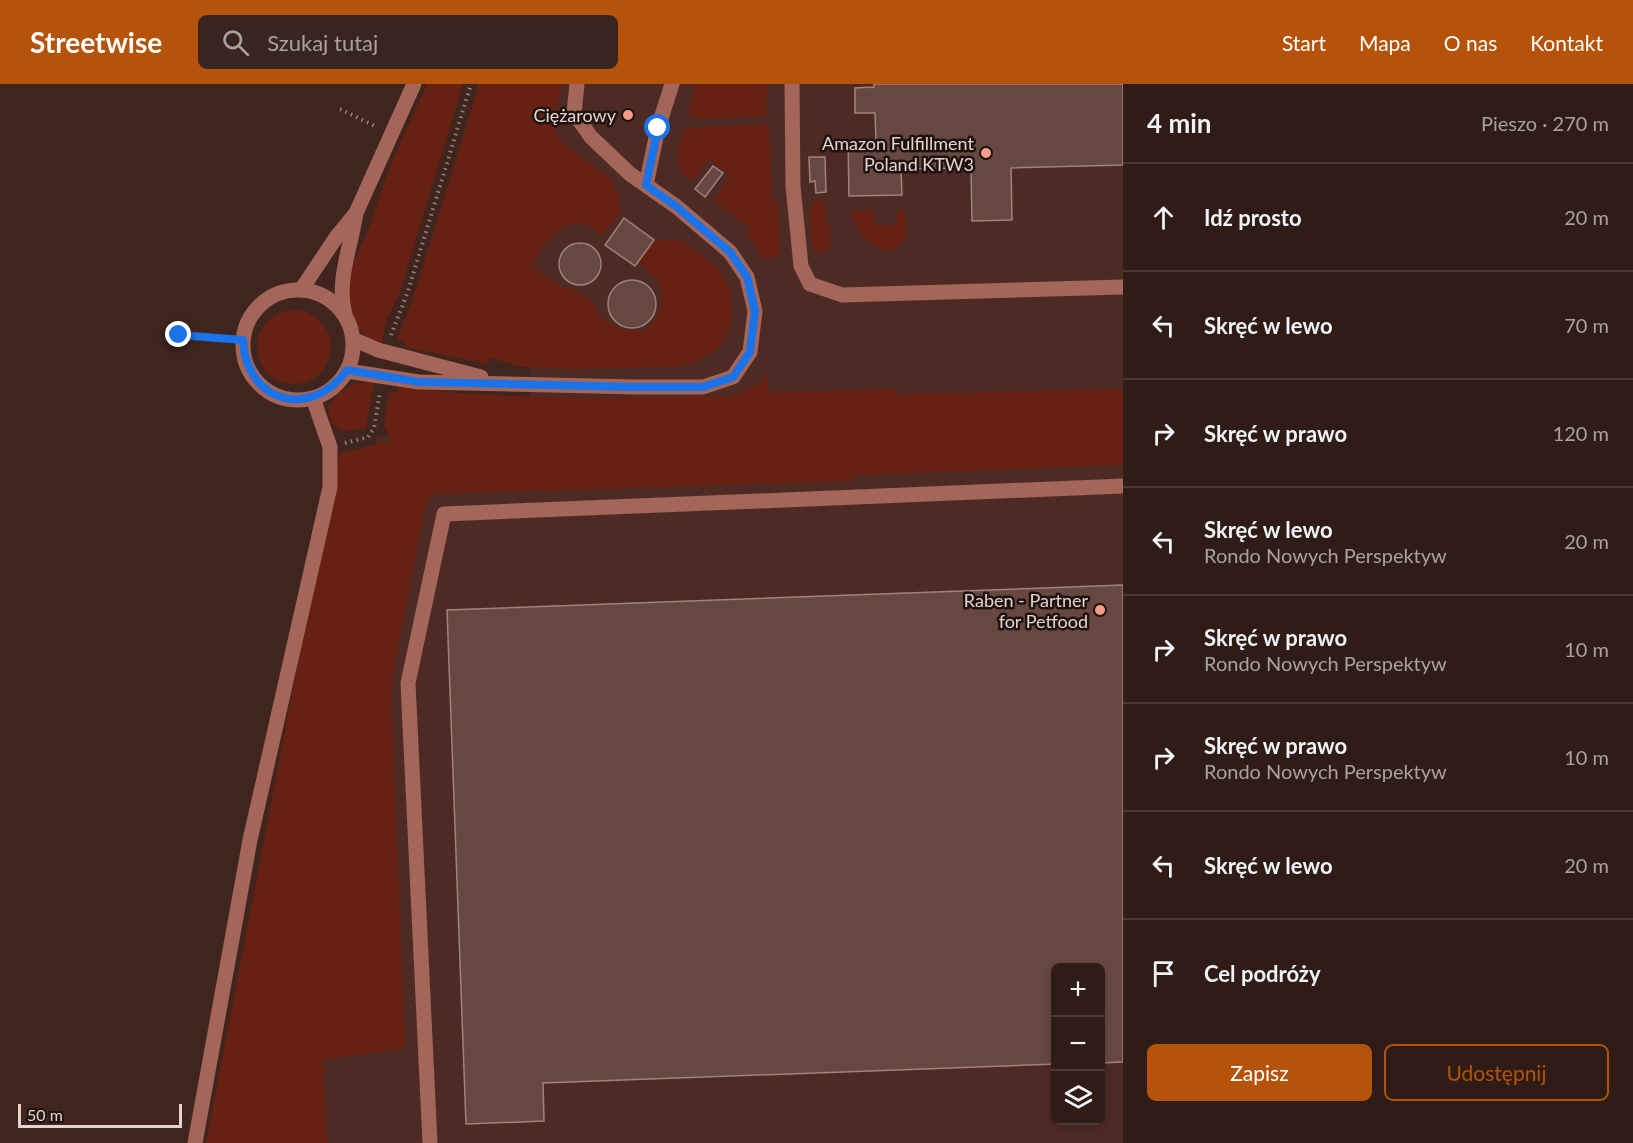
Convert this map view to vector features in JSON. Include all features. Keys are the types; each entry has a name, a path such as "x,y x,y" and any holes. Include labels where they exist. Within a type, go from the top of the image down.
{"street":[{"path":"301,290 337,236 356,213 414,84"},
{"path":"347,370 419,382 634,387 703,387 733,377 750,352 755,311 747,277 730,252 677,207 630,174 591,138 574,113 577,84"},
{"path":"646,185 658,128 672,84"},
{"path":"792,84 795,197 801,266 810,284 842,295 1123,287"},
{"path":"346,318 334,304 319,294 301,290 284,292 268,298 247,324 243,340 246,363 257,382 269,392 283,398 298,400 313,398 332,387 347,370 352,355 352,339 341,299 341,282 356,213"},
{"path":"352,339 387,353 510,384"},
{"path":"195,1143 250,840 330,487 330,447 313,398"},
{"path":"430,1143 408,683 444,514 1123,486"}],"path":[{"path":"387,353 471,84"},
{"path":"340,109 391,135"},
{"path":"179,335 243,340"},
{"path":"330,447 368,437 374,428 383,377"}],"shaded area":[{"path":"427,84 463,84 399,295 386,321 381,345 364,334 355,324 347,305 347,286 352,266 368,230 389,169"},
{"path":"479,84 563,84 554,114 554,128 559,140 615,182 613,188 618,192 621,211 602,236 586,225 576,223 568,225 553,235 532,266 562,287 572,289 593,302 598,316 622,330 644,332 658,312 662,294 657,281 638,262 654,240 682,240 718,268 731,291 732,319 725,339 712,353 693,363 677,367 577,369 524,367 489,358 487,364 404,347 406,342 397,340 413,298"},
{"path":"512,84 1123,84 1123,1143 267,1143 334,700 377,437 530,419 531,333"},
{"path":"695,84 767,84 766,116 698,119 688,113"},
{"path":"769,124 772,199 778,203 780,257 762,258 747,233 750,228 714,201 730,176 709,159 692,182 685,176 678,164 678,151 684,128"},
{"path":"824,199 826,225 830,225 830,248 819,252 812,248 810,205 815,206 814,200"},
{"path":"874,210 874,225 897,225 897,211 905,211 905,238 894,250 878,247 865,239 851,211"},
{"path":"301,310 321,320 329,333 331,347 329,361 321,374 308,382 287,384 267,374 259,361 257,340 267,320 280,312"},
{"path":"767,371 768,391 777,392 895,389 897,394 1123,389 1123,465 856,475 855,481 435,494 428,499 393,673 391,695 405,1048 323,1060 327,1143 206,1143 340,453 391,441 384,425 389,392 396,393 399,387 523,396 731,396 759,384"},
{"path":"374,381 366,428 345,430 336,427 332,422 328,407 333,400 347,387"}],"building":[{"name":"Amazon Fulfillment Poland KTW3","path":"874,84 1123,84 1123,165 1011,168 1012,220 972,221 971,168 901,169 902,195 849,196 848,141 876,140 875,113 855,113 855,88 874,87"},
{"path":"809,157 825,157 826,192 816,193 815,181 810,182"},
{"path":"713,166 723,173 705,197 695,189"},
{"path":"624,218 654,240 635,266 605,245"},
{"path":"580,243 588,244 595,249 600,256 600,272 595,279 588,284 580,285 572,284 565,279 560,272 559,264 560,256 565,249 572,244"},
{"path":"627,280 637,280 649,287 656,299 656,309 649,321 637,328 627,328 612,317 608,309 608,299 619,284"},
{"path":"1123,585 1123,1062 1105,1063 1105,963 1051,963 1051,1064 543,1083 544,1121 466,1124 447,610"}],"place":[{"name":"Ciężarowy","path":"628,115"},
{"name":"Amazon Fulfillment Poland KTW3","path":"986,153"},
{"name":"Raben - Partner for Petfood","path":"1100,610"}],"route":[{"path":"179,335 243,340 244,355 249,370 257,382 269,392 283,398 298,400 313,398 327,392 347,370 419,382 634,387 703,387 733,377 750,352 755,311 747,277 730,252 677,207 646,185 658,128"}]}
